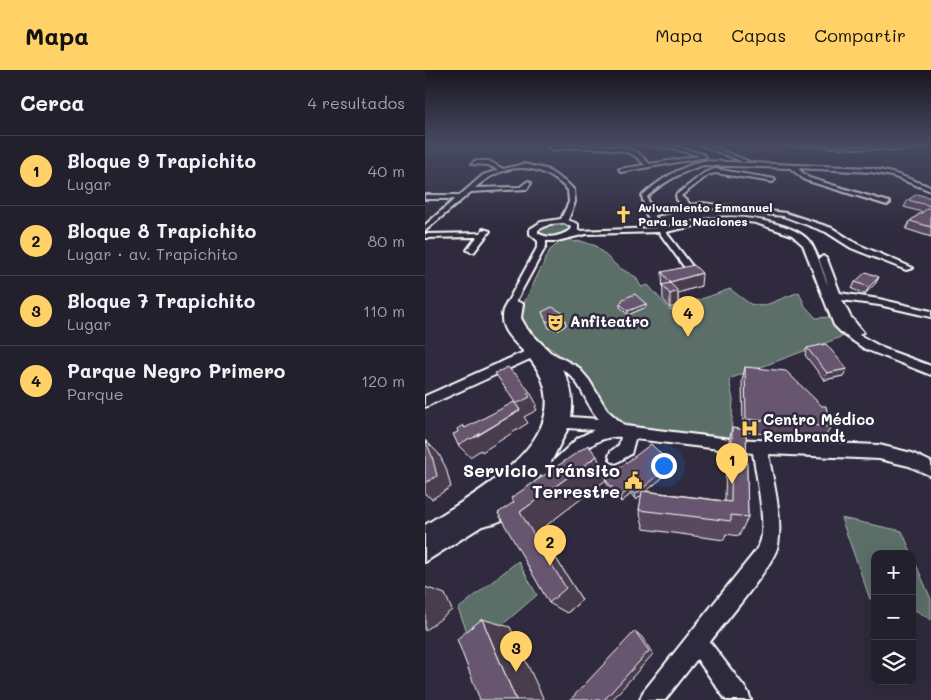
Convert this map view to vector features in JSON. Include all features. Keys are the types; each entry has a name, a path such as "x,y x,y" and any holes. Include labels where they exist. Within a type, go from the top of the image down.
{"street":[{"path":"425,229 461,196 490,174"},
{"path":"545,174 557,181 566,190 567,201 558,217 534,229 534,234 541,240 542,246 510,304 506,322 509,329 539,353 574,370 585,383 592,399 602,414 624,429 626,448 616,456"},
{"path":"551,174 571,190 572,202 564,221"},
{"path":"678,174 644,194 644,200 649,214 688,266"},
{"path":"689,206 679,200 678,196 705,174"},
{"path":"741,174 773,180"},
{"path":"802,174 807,179 887,202"},
{"path":"889,174 931,188"},
{"path":"469,190 520,189 525,188 528,183"},
{"path":"425,197 431,191"},
{"path":"425,197 461,196"},
{"path":"649,214 689,206 711,206 791,216 836,233 846,242 909,268"},
{"path":"537,236 547,239 586,232 661,228 733,218 757,221 789,231 807,244 849,324 860,334 874,342 931,365"},
{"path":"550,222 564,221 575,226 595,229 661,228"},
{"path":"425,553 509,495 536,469 569,422 564,383 516,322 516,308 541,257 549,245 574,230 575,226"},
{"path":"425,236 486,232 471,250"},
{"path":"833,296 879,302 931,314"},
{"path":"833,296 838,323 854,338 867,346 931,371"},
{"path":"425,402 539,353"},
{"path":"425,535 492,491 511,476 535,452 549,425 552,413 553,390 545,374 539,353"},
{"path":"569,422 730,445 879,452 912,460 931,469"},
{"path":"569,422 580,427 583,442"},
{"path":"476,518 495,515 520,504 583,442 609,430 624,429"},
{"path":"651,700 753,570 769,545 770,524 767,492 759,446"},
{"path":"697,642 740,700"}],"green space":[{"path":"552,223 565,223 571,226 571,229 564,234 555,236 547,236 539,232 540,228"},
{"path":"571,237 573,242 581,241 596,246 618,267 636,277 641,287 648,285 670,310 730,289 750,304 763,306 799,292 805,306 816,318 830,317 844,336 729,379 733,400 731,437 652,429 609,418 572,367 528,329 520,311 550,250 560,242"},
{"path":"841,518 902,531 910,550 871,550 870,599"},
{"path":"518,561 537,595 474,649 458,609"},
{"path":"916,564 931,599 931,620 916,611"}],"building":[{"path":"917,194 931,198 931,206 908,200"},
{"path":"931,206 931,227 910,221"},
{"path":"694,265 702,273 670,282 662,272"},
{"path":"866,272 879,277 869,287 855,282"},
{"path":"670,283 678,291 670,294 662,285"},
{"path":"635,294 646,304 628,311 620,304 623,299"},
{"path":"552,307 563,313 564,318 557,323 546,321 542,312"},
{"path":"826,344 847,369 827,373 807,348"},
{"path":"508,367 530,392 527,393 530,397 516,404 495,373"},
{"path":"745,367 786,371 822,406 826,406 831,427 746,419"},
{"path":"514,402 520,410 458,445 453,434 458,432 457,429 463,425 465,428"},
{"path":"732,428 746,430 748,517 731,515 731,521 639,510 642,491 731,502"},
{"path":"425,442 432,456 437,476 425,483"},
{"name":"Servicio Tránsito Terrestre","path":"651,444 669,462 659,470 661,473 635,495 629,489 620,497 605,479"},
{"path":"588,445 597,456 520,512 566,588 549,603 498,513 514,502 511,498"},
{"path":"482,619 516,700 480,700 457,639"},
{"path":"635,631 649,651 604,700 570,700"}],"place":[{"name":"Avivamiento Emmanuel Para las Naciones","path":"624,215"},
{"name":"Anfiteatro","path":"556,322"},
{"name":"Parque Negro Primero","path":"688,337"},
{"name":"Centro Médico Rembrandt","path":"749,429"},
{"name":"Servicio Tránsito Terrestre","path":"634,481"},
{"name":"Bloque 9 Trapichito","path":"732,484"},
{"name":"Bloque 8 Trapichito","path":"550,566"},
{"name":"Bloque 7 Trapichito","path":"516,672"}]}
